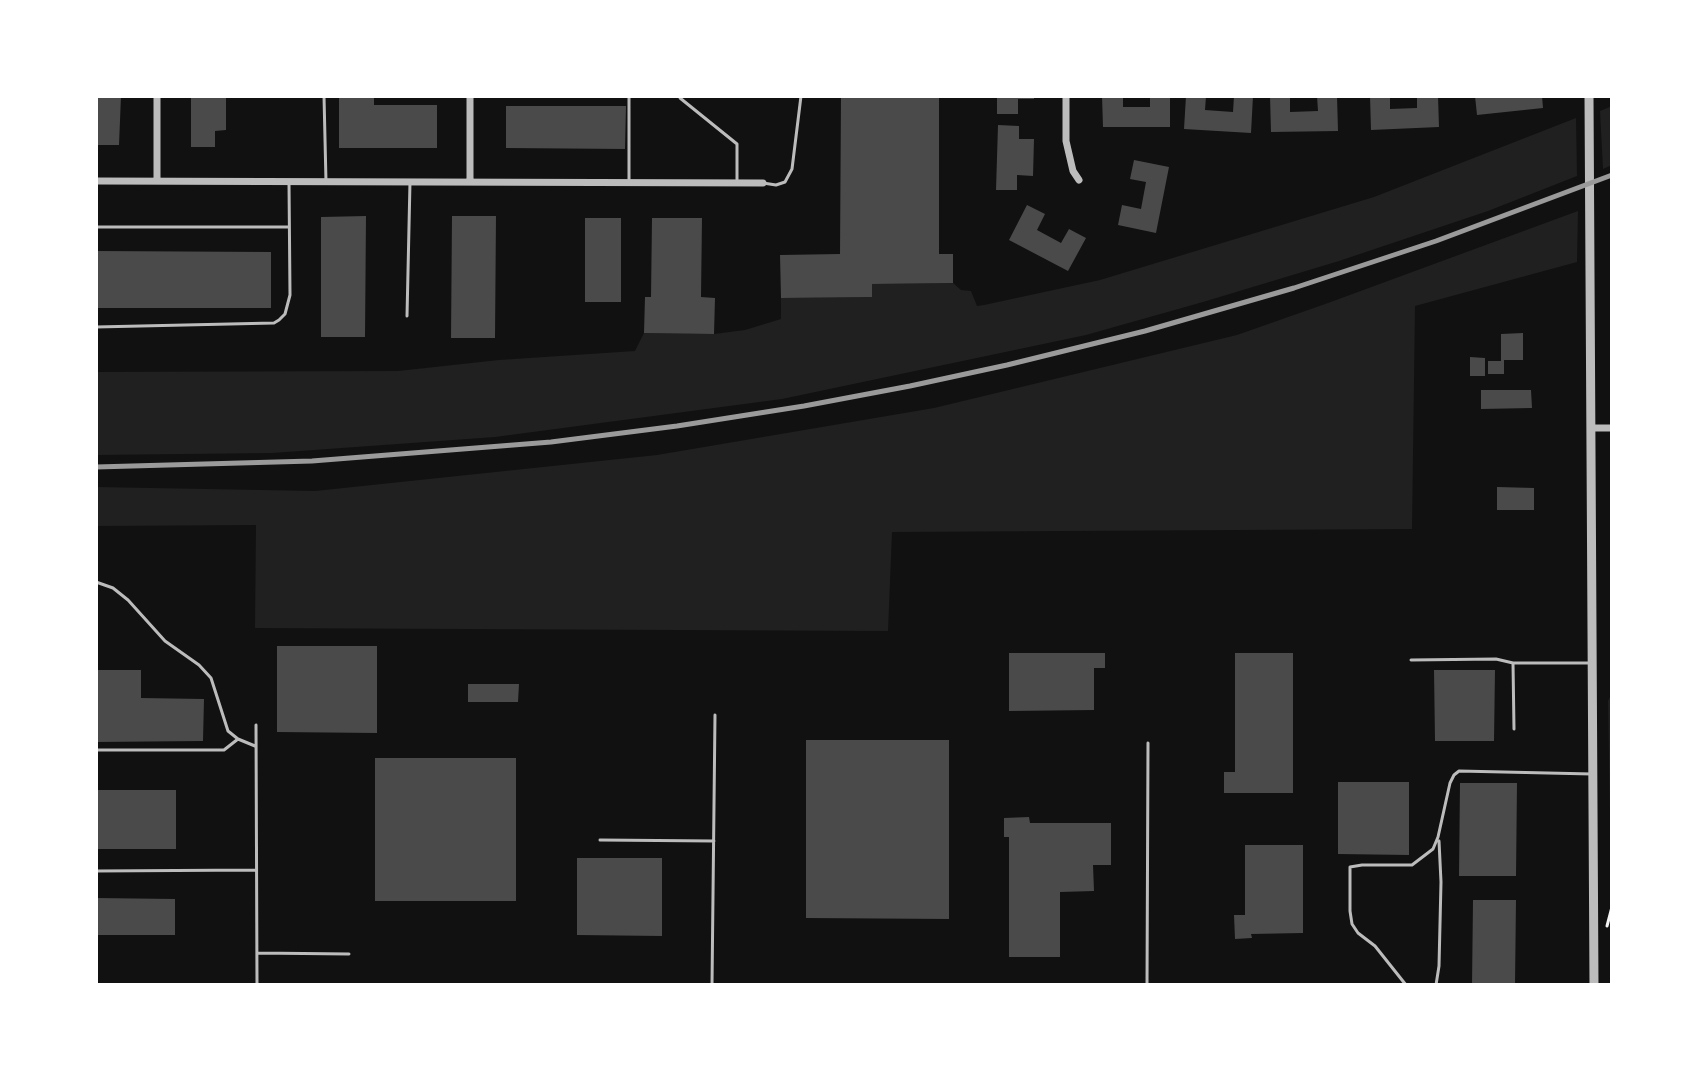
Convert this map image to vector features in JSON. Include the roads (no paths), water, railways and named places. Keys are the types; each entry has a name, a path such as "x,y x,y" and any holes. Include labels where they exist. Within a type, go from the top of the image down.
{"street":[{"path":"157,96 157,181"},
{"path":"470,96 470,182"},
{"path":"1066,96 1066,141 1073,171 1079,180"},
{"path":"1589,96 1594,985"},
{"path":"96,181 763,183"},
{"path":"1591,428 1612,428"}],"lane":[{"path":"324,96 326,182"},
{"path":"629,96 629,183"},
{"path":"763,183 776,185 785,182 792,169 801,96"},
{"path":"680,98 737,144 737,183"},
{"path":"96,327 274,323 285,314 290,295 289,182"},
{"path":"407,316 410,182"},
{"path":"96,227 290,227"},
{"path":"96,582 113,588 128,600 165,641 199,665 211,678 228,731 255,746"},
{"path":"1411,660 1496,659 1513,663 1591,663"},
{"path":"1513,663 1514,729"},
{"path":"712,985 715,715"},
{"path":"256,725 257,985"},
{"path":"96,750 224,750 238,739"},
{"path":"1147,985 1148,743"},
{"path":"1406,985 1375,946 1352,924 1350,867 1412,865 1433,849 1450,783 1459,771 1592,774"},
{"path":"1436,985 1441,882 1438,837"},
{"path":"600,840 714,841"},
{"path":"96,871 256,870"},
{"path":"257,953 349,954"}],"railway":[{"path":"96,467 312,461 551,442 677,426 910,386 1145,331 1294,288 1436,241 1612,175"}]}
